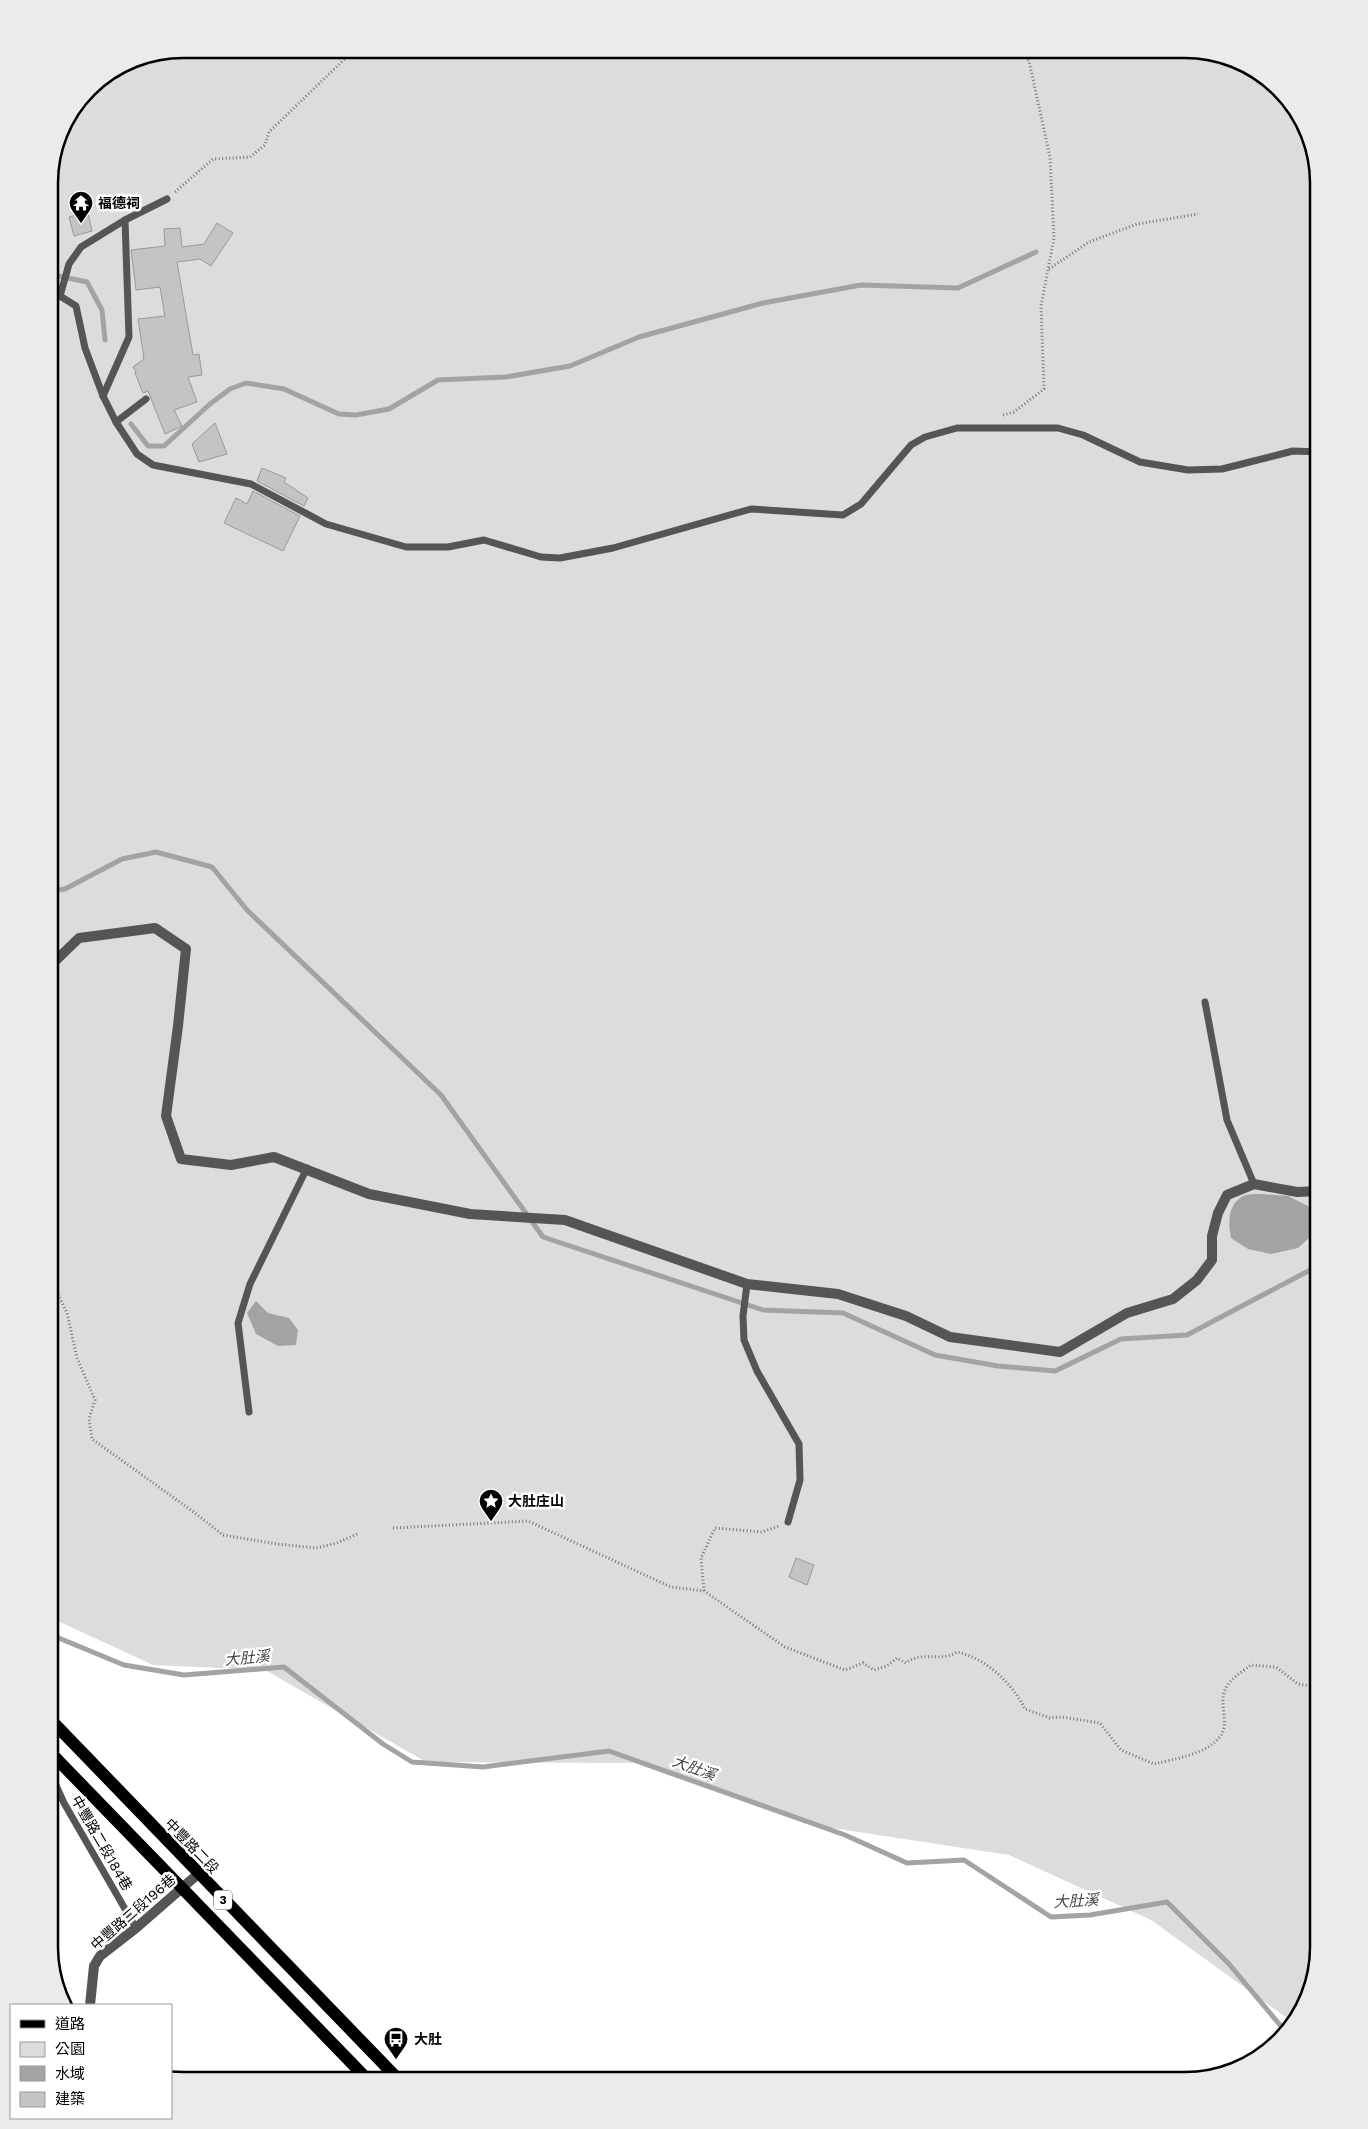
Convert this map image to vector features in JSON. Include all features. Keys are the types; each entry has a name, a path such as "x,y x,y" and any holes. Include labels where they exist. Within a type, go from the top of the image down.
{"main road":[{"name":"中豐路二段","path":"58,1727 390,2071"},
{"name":"3","path":"58,1760 359,2071"}],"street":[{"path":"58,958 79,938 155,928 186,949 166,1116 181,1159 231,1165 274,1157 307,1168 369,1194 470,1214 565,1220 747,1284 838,1294 906,1316 950,1337 1060,1352 1127,1313 1173,1299 1197,1280 1212,1260 1212,1236 1218,1213 1227,1195 1254,1184 1298,1192 1310,1191"},
{"name":"中豐路二段196巷","path":"90,2004 94,1966 100,1956 136,1928 198,1874"}],"lane":[{"path":"167,199 125,220 80,247 69,264 60,296 76,306 85,348 103,396 116,422 137,454 153,465 251,484 326,524 406,547 448,547 484,540 541,556 560,558 614,548 751,509 843,515 861,504 910,445 925,437 957,428 1058,428 1083,435 1140,462 1188,470 1222,469 1293,451 1310,452"},
{"path":"103,396 129,337 125,220"},
{"path":"116,422 146,399"},
{"path":"1205,1002 1227,1120 1254,1184"},
{"path":"249,1412 238,1323 250,1284 307,1168"},
{"path":"747,1284 742,1316 744,1340 758,1372 799,1444 800,1480 788,1522"},
{"name":"中豐路二段184巷","path":"58,1790 136,1928"}],"path":[{"path":"167,199 213,159 250,157 265,145 269,132 346,58"},
{"path":"995,418 1014,412 1044,389 1041,306 1054,238 1050,157 1029,61 1027,58"},
{"path":"1048,269 1089,242 1137,224 1198,214"},
{"path":"58,1294 67,1313 77,1358 95,1400 89,1420 92,1439 196,1513 223,1535 316,1548 336,1543 357,1534"},
{"path":"393,1528 528,1521 671,1587 704,1591 785,1647 846,1670 863,1664 874,1670 887,1666 897,1658 906,1663 914,1656 950,1657 957,1652 968,1654 993,1669 1017,1693 1025,1709 1050,1718 1062,1717 1100,1723 1121,1750 1154,1764 1193,1753 1207,1747 1220,1738 1224,1724 1224,1692 1232,1680 1251,1665 1276,1668 1298,1684 1310,1686"},
{"path":"704,1591 701,1558 715,1528 762,1532 788,1522"}],"green space":[{"path":"175,58 1193,58 1225,64 1241,70 1255,79 1279,100 1298,127 1306,150 1310,183 1310,1946 1309,1963 1304,1986 1298,2002 1289,2016 1287,2018 1151,1920 1009,1855 806,1824 634,1763 426,1762 265,1670 153,1665 58,1621 58,175 62,150 74,120 94,94 127,70 158,60"}],"water":[{"path":"1246,1195 1288,1196 1310,1207 1309,1238 1298,1248 1271,1254 1248,1249 1231,1238 1229,1220 1235,1203"},
{"path":"256,1301 268,1313 289,1318 298,1330 296,1345 278,1346 256,1334 247,1313"}],"building":[{"name":"福德祠","path":"88,212 92,231 74,236 69,217"},
{"path":"217,223 233,233 211,266 200,259 177,262 193,355 199,354 202,375 188,377 197,402 174,410 182,426 165,434 148,391 143,393 133,367 144,359 138,319 165,316 160,287 136,290 131,250 165,246 164,229 180,228 182,247 204,244"},
{"path":"215,423 227,454 199,462 192,444"},
{"path":"262,468 286,478 284,482 308,498 304,506 257,481"},
{"path":"253,491 300,516 283,551 224,523 236,498 247,504"},
{"path":"796,1558 814,1565 807,1585 789,1577"}],"waterway":[{"path":"131,424 148,446 164,446 210,404 230,389 246,383 284,389 339,414 356,415 389,409 438,380 506,377 570,366 639,337 763,303 861,285 958,288 1036,252"},
{"path":"58,276 87,282 102,310 105,340"},
{"path":"58,890 65,889 122,859 156,852 212,867 247,910 441,1095 543,1237 763,1310 843,1313 935,1355 998,1366 1055,1371 1121,1339 1187,1335 1310,1270"},
{"name":"大肚溪","path":"58,1638 124,1665 184,1675 284,1667 383,1744 412,1762 483,1767 609,1751 845,1835 907,1863 964,1860 1051,1917 1090,1915 1167,1902 1229,1964 1281,2026"}],"place":[{"name":"福德祠","path":"81,224"},
{"name":"大肚庄山","path":"491,1522"},
{"name":"大肚","path":"396,2060"}]}
